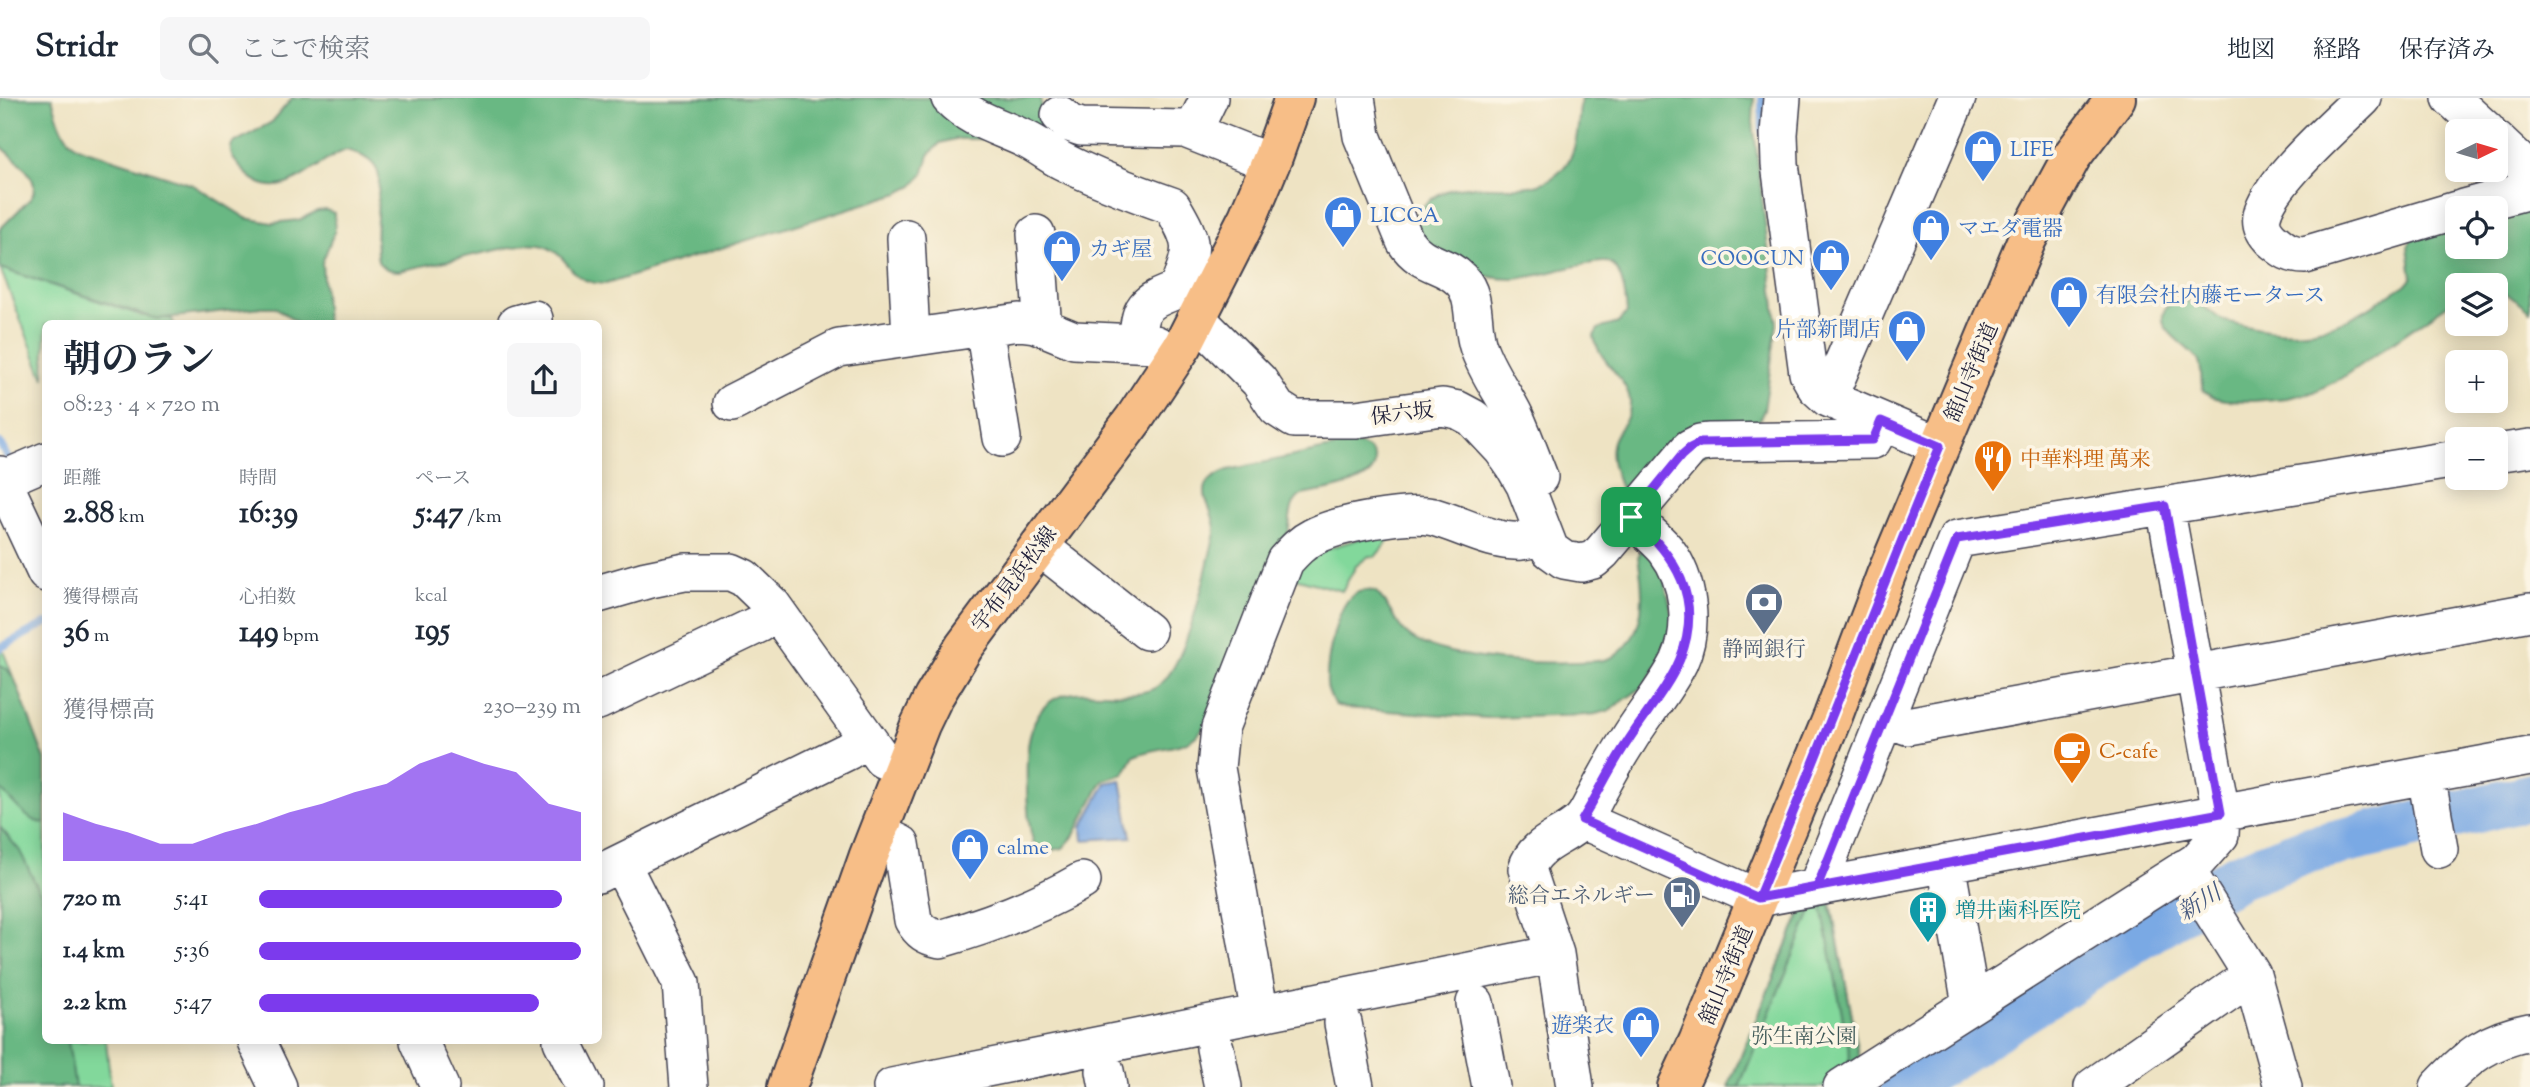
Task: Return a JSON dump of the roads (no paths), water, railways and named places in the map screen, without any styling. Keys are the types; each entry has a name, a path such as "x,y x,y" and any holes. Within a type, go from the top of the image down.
{"main road":[{"name":"宇布見浜松線","path":"787,1087 903,768 920,725 947,672 1151,395 1177,355 1248,217 1294,98"},
{"name":"舘山寺街道","path":"1676,1087 1698,1042 1758,898 1833,716 1886,575 2040,210 2072,156 2116,98"}],"street":[{"path":"950,98 974,118 1028,140 1061,161 1129,191 1172,206 1189,234 1190,258 1177,290 1153,299 1141,312 1138,342"},
{"path":"1193,131 1209,98"},
{"path":"1356,98 1362,136 1405,241 1422,259 1451,272 1461,280 1468,291 1478,347 1516,418 1567,544 1553,547"},
{"path":"1782,98 1780,164 1808,373 1816,387 1828,398 1940,446"},
{"path":"1828,398 1957,98"},
{"path":"2363,98 2301,159 2279,185 2261,218 2267,235 2285,251 2305,255 2445,214"},
{"path":"2451,98 2474,119"},
{"path":"1060,115 1069,123 1081,127 1193,131 1270,163"},
{"path":"2508,151 2530,172"},
{"path":"2508,196 2530,190"},
{"path":"1036,234 1042,316 1038,325"},
{"path":"906,238 911,337"},
{"name":"保六坂","path":"1197,319 1259,381 1277,408 1294,419 1356,419 1442,407 1458,410 1473,418 1514,466 1553,547"},
{"path":"732,403 839,348 1027,322 1074,340 1156,344 1177,355"},
{"path":"984,327 1002,438"},
{"path":"1257,998 1219,789 1216,748 1220,728 1285,561 1299,546 1316,535 1397,515 1415,514 1433,517 1503,540 1553,547 1581,563 1593,560 1682,455 1700,443 1873,440 1881,421"},
{"path":"2508,451 2530,448"},
{"path":"1817,887 1957,539 2445,461"},
{"path":"42,463 1,478 42,565"},
{"path":"1842,1087 1975,1001 2187,871 2220,835 2221,813 2165,506"},
{"path":"1575,1087 1555,954 1527,869 1529,860 1536,852 1582,820 1680,659 1688,615 1686,593 1679,571 1652,535 1631,517"},
{"path":"1039,546 1147,631"},
{"path":"602,593 665,575 706,571 731,572 744,578 759,590 777,612 883,760 903,768"},
{"path":"602,699 759,624 777,612"},
{"path":"1885,718 1907,726 2530,612"},
{"path":"689,1087 681,983 610,869 848,751 867,738"},
{"path":"1582,820 1758,898 2221,813 2428,787 2530,756"},
{"path":"2428,787 2439,849"},
{"path":"878,833 901,844 914,920 919,930 929,937 940,939 1010,915 1051,899 1082,881"},
{"path":"1946,863 1969,993 1975,1001"},
{"path":"2187,871 2254,982 2283,1087"},
{"path":"892,1087 1555,954"},
{"path":"2093,1087 2235,987 2254,982"},
{"path":"1475,1003 1491,1087"},
{"path":"1343,1023 1355,1087"},
{"path":"2440,1087 2469,1057 2486,1046 2530,1031"},
{"path":"257,1044 278,1087"},
{"path":"420,1044 440,1087"},
{"path":"564,1044 585,1087"},
{"path":"1215,1048 1223,1087"}],"water":[{"path":"1121,780 1131,837 1083,840 1082,827 1106,783"}],"waterway":[{"path":"1762,98 1763,133"},
{"path":"0,443 9,461"},
{"path":"0,648 42,625"},
{"name":"新川","path":"1903,1087 2239,876 2307,850 2530,797"}],"place":[{"name":"LIFE","path":"1983,183"},
{"name":"LICCA","path":"1343,249"},
{"name":"マエダ電器","path":"1931,262"},
{"name":"カギ屋","path":"1062,283"},
{"name":"COOCUN","path":"1831,292"},
{"name":"有限会社内藤モータース","path":"2069,329"},
{"name":"片部新聞店","path":"1907,363"},
{"name":"中華料理 萬来","path":"1993,493"},
{"name":"静岡銀行","path":"1764,636"},
{"name":"C-cafe","path":"2072,785"},
{"name":"calme","path":"970,881"},
{"name":"総合エネルギー","path":"1682,929"},
{"name":"増井歯科医院","path":"1928,944"},
{"name":"遊楽衣","path":"1641,1059"}],"park label":[{"name":"弥生南公園","path":"1804,1036"}]}
